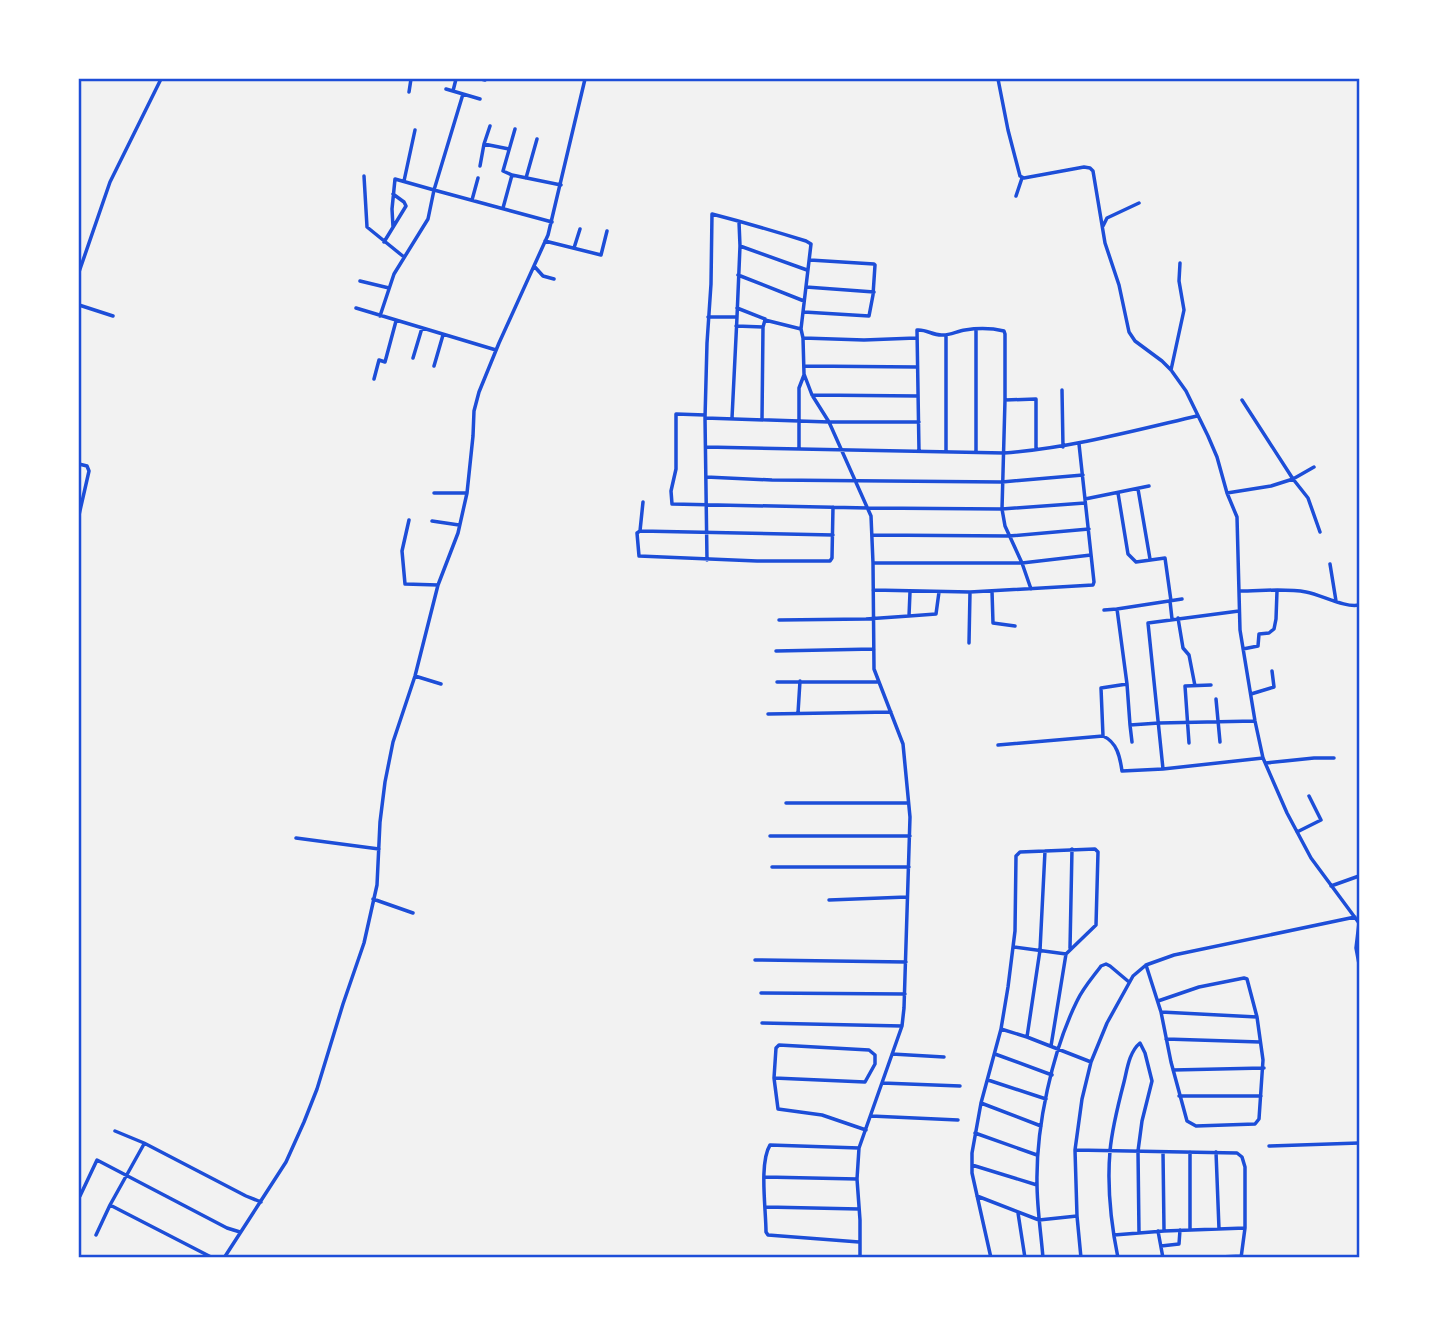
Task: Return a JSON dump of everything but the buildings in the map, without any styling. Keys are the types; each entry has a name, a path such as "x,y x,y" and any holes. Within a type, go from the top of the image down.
{"street":[{"path":"79,272 110,181 161,79"},
{"path":"409,92 411,79"},
{"path":"453,91 456,79"},
{"path":"224,1258 286,1162 317,1089 364,943 377,885 385,782 393,742 415,676 438,585 458,533 467,493 474,411 496,350 552,222 585,79"},
{"path":"998,79 1015,161 1022,178"},
{"path":"446,89 480,99"},
{"path":"380,316 394,274 428,219 463,94"},
{"path":"480,166 490,126"},
{"path":"515,129 503,171 561,185"},
{"path":"404,181 415,131"},
{"path":"526,178 537,139"},
{"path":"484,144 509,149"},
{"path":"1022,178 1082,168 1090,168 1093,171 1105,243 1119,285 1131,337 1171,370 1185,391 1217,457 1237,517 1239,611 1243,649 1263,758 1311,858 1359,923 1356,947 1359,964"},
{"path":"503,208 512,175"},
{"path":"364,176 367,228 404,257"},
{"path":"393,227 395,178 552,222"},
{"path":"472,200 478,178"},
{"path":"1016,196 1022,178"},
{"path":"384,242 406,206 393,194"},
{"path":"1103,228 1107,218 1139,203"},
{"path":"708,560 705,416 712,214 754,225 809,243 811,246 801,329 804,374 799,388 799,449"},
{"path":"732,418 739,222"},
{"path":"574,248 580,229"},
{"path":"545,241 601,255 607,231"},
{"path":"740,246 808,271"},
{"path":"803,312 869,316 874,292 874,264 810,260"},
{"path":"1171,370 1184,317 1180,263"},
{"path":"534,266 543,276 554,279"},
{"path":"738,275 804,301"},
{"path":"359,281 389,288"},
{"path":"806,288 874,292"},
{"path":"79,305 113,316"},
{"path":"356,308 496,350"},
{"path":"737,308 765,320 801,329"},
{"path":"708,317 737,317"},
{"path":"762,419 765,320"},
{"path":"374,379 379,360 385,362 396,321"},
{"path":"736,326 763,327"},
{"path":"413,358 422,328"},
{"path":"976,329 976,452"},
{"path":"919,451 918,330 926,330 933,335 976,329 1002,330 1005,333 1002,509 1004,526 1031,589"},
{"path":"434,366 443,335"},
{"path":"946,335 946,452"},
{"path":"803,338 916,338"},
{"path":"804,366 917,367"},
{"path":"804,374 812,395 829,422 871,516 874,669 903,744 910,817 902,1026 859,1148 857,1179 860,1258"},
{"path":"1062,390 1063,447"},
{"path":"812,395 918,396"},
{"path":"1005,400 1036,399 1036,451"},
{"path":"1242,400 1308,498 1320,532"},
{"path":"919,422 829,422 676,414 676,469 671,502 706,505 1002,509 1085,501 1149,486"},
{"path":"706,447 1004,453 1036,451 1079,444 1198,416"},
{"path":"873,590 970,592 1093,585 1079,444"},
{"path":"79,464 87,466 89,471 79,515"},
{"path":"1227,493 1271,486 1293,479 1314,467"},
{"path":"706,477 1002,482 1083,475"},
{"path":"1138,489 1151,560"},
{"path":"434,493 467,493"},
{"path":"1118,493 1128,554 1136,562 1165,558 1170,601 1183,649 1189,655 1195,686"},
{"path":"643,502 640,531 637,533 638,555 708,560 829,562 832,558 833,507"},
{"path":"409,520 402,551 405,584 438,585"},
{"path":"432,521 459,525"},
{"path":"872,536 1009,536 1089,529"},
{"path":"640,531 833,535"},
{"path":"873,563 1022,563 1091,555"},
{"path":"1329,564 1336,601"},
{"path":"992,591 993,623 1014,626"},
{"path":"1239,591 1304,591 1350,606 1359,605"},
{"path":"1243,649 1258,646 1258,634 1269,633 1275,629 1277,591"},
{"path":"909,616 910,592"},
{"path":"779,620 936,614 939,592"},
{"path":"969,643 970,592"},
{"path":"1104,610 1182,599"},
{"path":"1117,608 1128,684 1132,742"},
{"path":"1163,769 1148,623 1239,611"},
{"path":"776,651 874,649"},
{"path":"1251,694 1274,687 1272,671"},
{"path":"415,676 441,684"},
{"path":"777,681 878,682"},
{"path":"799,713 800,681"},
{"path":"1103,736 1101,688 1128,684"},
{"path":"1189,743 1185,686 1211,685"},
{"path":"1216,699 1220,742"},
{"path":"768,714 891,712"},
{"path":"1130,725 1255,721"},
{"path":"998,745 1103,736 1110,739 1116,748 1122,771 1263,758"},
{"path":"1266,763 1334,758"},
{"path":"1297,832 1321,820 1308,796"},
{"path":"786,803 908,803"},
{"path":"770,836 910,836"},
{"path":"296,838 379,849"},
{"path":"1070,949 1072,849"},
{"path":"991,1258 971,1164 981,1103 1001,1029 1014,947 1017,854 1045,850 1095,849 1098,852 1096,925 1066,954 1051,1046"},
{"path":"1027,1037 1040,950 1045,850"},
{"path":"772,867 909,867"},
{"path":"1331,886 1359,876"},
{"path":"829,900 907,897"},
{"path":"373,899 413,913"},
{"path":"1080,1258 1075,1150 1082,1099 1098,1041 1136,972 1162,958 1185,952 1354,916"},
{"path":"1014,947 1066,954"},
{"path":"755,960 906,962"},
{"path":"1146,965 1161,1012 1187,1121 1196,1126 1255,1124 1259,1119 1264,1068 1249,981 1244,978 1199,987 1158,1001"},
{"path":"1043,1258 1037,1155 1046,1099 1059,1049 1076,1002 1101,966 1110,966 1129,982"},
{"path":"761,993 905,994"},
{"path":"1161,1012 1257,1017"},
{"path":"762,1023 902,1026"},
{"path":"1001,1029 1091,1062"},
{"path":"1166,1039 1260,1042"},
{"path":"1118,1258 1110,1190 1110,1151 1128,1064 1140,1043 1152,1081 1138,1151 1139,1233"},
{"path":"774,1078 864,1082 875,1064 875,1055 869,1050 779,1045 776,1048 774,1078 778,1109 822,1115 866,1130"},
{"path":"892,1054 944,1057"},
{"path":"995,1054 1052,1075"},
{"path":"1173,1070 1264,1068"},
{"path":"987,1080 1046,1099"},
{"path":"882,1083 960,1086"},
{"path":"1179,1096 1261,1096"},
{"path":"981,1103 1041,1126"},
{"path":"871,1116 958,1120"},
{"path":"115,1131 261,1202"},
{"path":"975,1133 1037,1155"},
{"path":"96,1235 144,1143"},
{"path":"1269,1146 1359,1143"},
{"path":"859,1148 769,1145 765,1156 766,1232 770,1236 859,1242"},
{"path":"1075,1150 1216,1152 1237,1153 1242,1157 1245,1228 1241,1257 1199,1258"},
{"path":"1163,1152 1163,1258"},
{"path":"1190,1152 1190,1230"},
{"path":"1216,1152 1219,1229"},
{"path":"80,1196 97,1160 227,1228 240,1232"},
{"path":"971,1164 1037,1185"},
{"path":"765,1177 857,1179"},
{"path":"977,1196 1039,1220 1077,1216"},
{"path":"110,1205 213,1258"},
{"path":"766,1207 859,1209"},
{"path":"1018,1213 1025,1258"},
{"path":"1114,1235 1245,1228"},
{"path":"1161,1246 1179,1244 1180,1230"}]}
